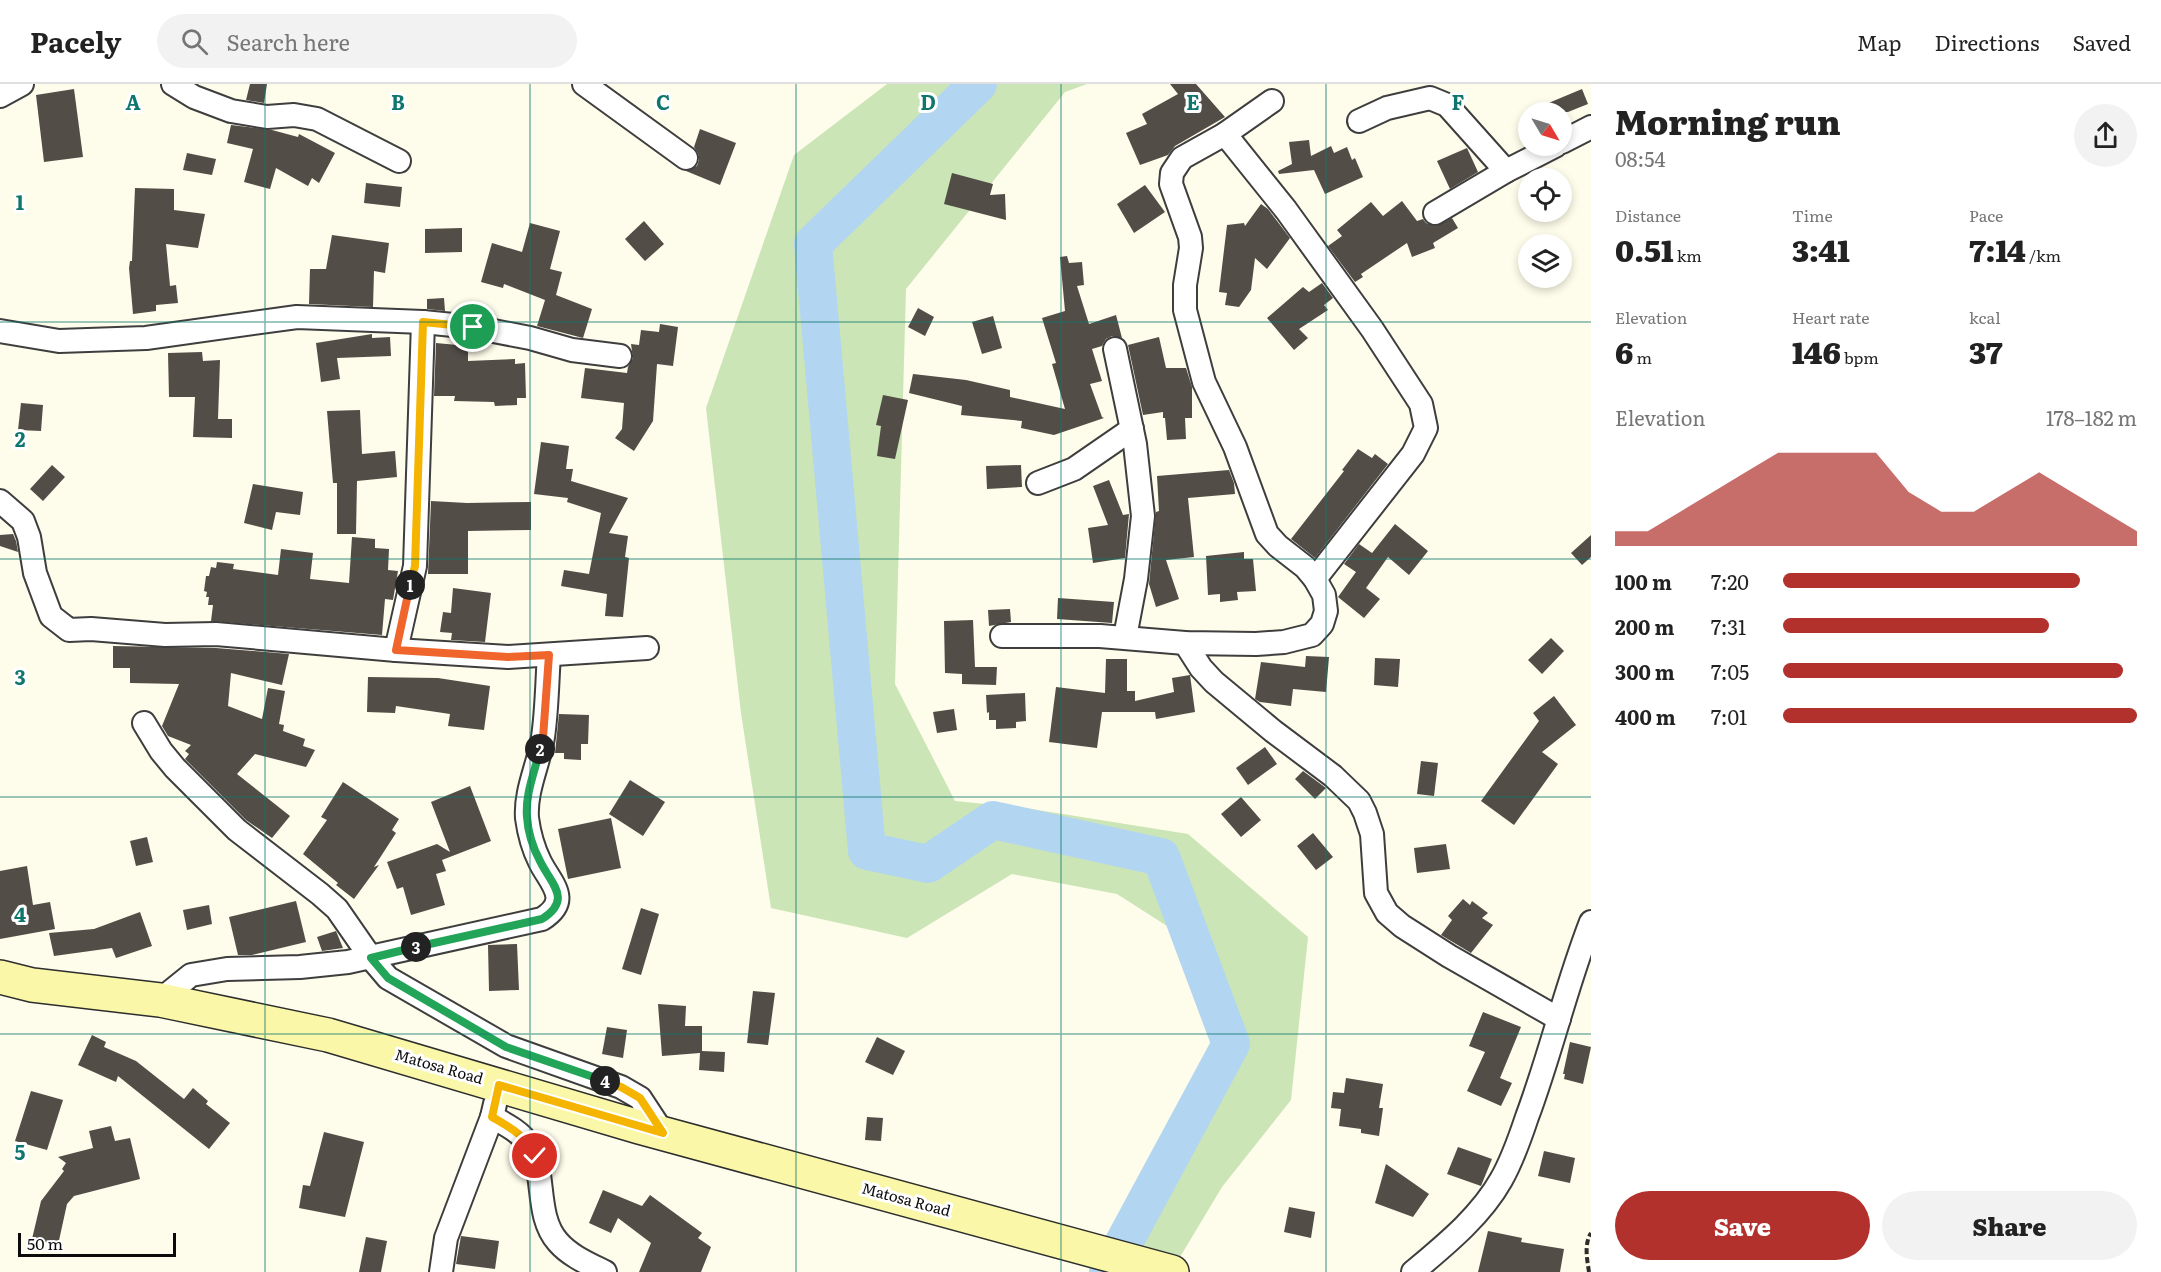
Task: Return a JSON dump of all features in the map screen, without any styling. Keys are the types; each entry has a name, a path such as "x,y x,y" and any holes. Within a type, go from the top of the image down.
{"street":[{"path":"0,96 22,84"},
{"path":"172,84 194,97 231,111 267,117 294,115 317,119 399,161"},
{"path":"585,84 686,158"},
{"path":"1359,121 1387,108 1430,98 1447,105 1506,171"},
{"path":"1002,636 1125,637 1185,643 1256,644 1284,642 1312,635 1322,624 1326,612 1324,595 1305,567 1278,546 1267,534 1235,447 1204,382 1185,310 1190,237 1171,184 1172,173 1182,158 1225,134 1272,101"},
{"path":"1572,137 1591,127"},
{"path":"1225,134 1286,210 1372,329 1421,404 1426,428 1413,454 1315,579"},
{"path":"1436,213 1535,156"},
{"path":"0,331 69,340 146,338 297,317 423,322 473,327 530,338 572,350 620,356"},
{"path":"396,650 415,566 423,322"},
{"path":"1115,349 1132,429 1143,516 1136,579 1125,637"},
{"path":"1038,483 1074,469 1132,429"},
{"path":"0,501 23,521 29,537 35,573 51,616 69,630 91,629 165,635 216,634 396,650 508,657 647,648"},
{"path":"1185,643 1201,668 1214,682 1333,776 1359,801 1372,834 1376,893 1387,913 1402,926 1440,950 1559,1019"},
{"path":"160,999 191,975 227,969 300,967 371,958 542,919 552,913 558,895 540,862 531,838 527,817 528,795 543,738 549,655"},
{"path":"144,723 160,751 237,830 337,909 388,978 506,1047 621,1087 640,1098 663,1133"},
{"path":"1413,1272 1482,1208 1502,1180 1536,1094 1579,952 1591,922"},
{"name":"Matosa Road","path":"0,977 32,985 160,999 328,1035 663,1133 1172,1272"},
{"path":"441,1272 446,1238 492,1117 499,1085"},
{"path":"492,1117 528,1143 535,1156 543,1206 549,1228 558,1241 572,1254 605,1272"}],"path":[{"path":"1589,1272 1586,1255 1588,1237 1591,1233"}],"green space":[{"path":"887,84 1087,84 1065,92 906,289 895,684 955,801 1025,808 1188,834 1308,937 1291,1100 1222,1187 1171,1272 1095,1272 1177,1162 1226,1072 1178,933 1117,894 1012,874 907,938 771,908 741,713 706,408 794,155"}],"building":[{"path":"250,84 267,84 264,103 246,100"},
{"path":"1170,84 1196,84 1225,117 1175,146 1168,155 1140,165 1126,133 1147,124 1142,114 1178,94"},
{"path":"74,89 83,157 44,162 36,95"},
{"path":"1582,89 1588,104 1572,110 1572,102 1551,102"},
{"path":"231,125 272,130 298,137 299,134 335,153 319,183 312,178 308,186 276,168 270,189 244,182 253,149 227,143"},
{"path":"700,129 736,143 720,185 686,171 697,166 699,160 694,147"},
{"path":"1309,140 1311,156 1331,146 1334,153 1347,147 1352,160 1355,158 1363,177 1325,194 1314,170 1279,174 1278,171 1292,164 1289,142"},
{"path":"1467,148 1478,172 1450,189 1437,161"},
{"path":"187,153 216,159 212,175 183,170"},
{"path":"952,173 993,184 990,195 1005,194 1006,220 944,204"},
{"path":"366,183 402,187 400,207 364,203"},
{"path":"1145,185 1165,212 1134,233 1117,204"},
{"path":"135,188 174,189 174,210 205,214 198,248 166,244 170,286 176,285 178,303 156,305 156,311 133,314 129,268 130,261 132,261"},
{"path":"1402,201 1417,221 1423,219 1426,223 1436,226 1452,218 1458,228 1433,243 1435,248 1412,257 1407,243 1361,274 1363,277 1355,282 1328,246 1342,236 1337,230 1371,202 1383,216"},
{"path":"1261,204 1268,209 1290,238 1267,269 1255,258 1251,290 1239,307 1225,305 1227,293 1219,292 1227,225 1244,223 1245,226"},
{"path":"644,221 664,244 645,261 625,239"},
{"path":"530,223 560,231 550,269 562,272 556,295 592,309 583,338 537,326 545,300 504,284 503,288 481,282 492,243 522,252"},
{"path":"462,228 462,252 425,253 425,229"},
{"path":"332,235 389,243 385,273 374,271 373,307 309,304 310,269 326,269"},
{"path":"1067,256 1069,263 1082,262 1084,285 1077,286 1089,324 1116,315 1122,338 1112,336 1106,339 1102,346 1092,349 1102,381 1090,384 1104,418 1054,435 1021,428 1022,421 961,415 962,406 909,393 913,374 966,380 1010,390 1010,397 1065,409 1052,364 1056,363 1042,318 1065,311 1060,257"},
{"path":"1322,283 1333,298 1324,305 1328,310 1299,329 1308,338 1294,350 1267,318 1303,287 1309,292"},
{"path":"444,298 445,311 427,309 427,299"},
{"path":"918,308 934,317 925,336 908,327"},
{"path":"993,316 1002,348 982,354 972,322"},
{"path":"660,324 678,327 673,366 657,364 653,421 634,451 615,438 622,429 624,403 581,398 585,368 627,373 633,358 631,344 639,345 641,330 659,332"},
{"path":"372,334 372,338 390,337 391,356 337,358 340,379 321,382 316,343"},
{"path":"1159,337 1166,368 1186,368 1192,387 1192,418 1185,418 1186,439 1167,440 1163,412 1143,415 1128,345"},
{"path":"436,343 468,346 468,361 515,359 515,364 525,363 526,398 517,398 517,405 495,406 494,402 454,401 455,396 434,396"},
{"path":"202,352 203,361 220,360 218,419 232,419 232,438 193,437 195,397 169,397 168,353"},
{"path":"883,395 908,400 895,459 877,456 881,426 876,425"},
{"path":"21,403 43,405 41,431 18,430"},
{"path":"360,410 362,454 395,451 397,477 357,481 356,534 337,534 337,483 333,483 327,411"},
{"path":"541,442 569,446 566,469 573,469 571,481 628,498 609,533 628,536 625,557 629,558 623,617 605,616 607,594 561,586 564,570 589,574 601,513 567,502 568,498 534,494"},
{"path":"1358,449 1372,458 1375,454 1388,464 1315,558 1291,539 1344,471 1342,470"},
{"path":"52,465 65,477 43,501 30,489"},
{"path":"1021,465 1022,487 987,489 986,466"},
{"path":"1229,470 1235,494 1188,498 1194,557 1166,560 1179,599 1156,607 1149,584 1156,512 1159,511 1157,476"},
{"path":"1109,480 1123,515 1129,514 1125,558 1093,563 1088,528 1108,525 1093,486"},
{"path":"253,484 303,492 300,515 276,512 272,530 244,523"},
{"path":"431,501 531,502 531,530 468,531 468,574 428,574"},
{"path":"1395,524 1428,551 1409,575 1388,557 1366,588 1380,599 1364,618 1338,597 1356,572 1344,564 1359,544 1372,553"},
{"path":"13,534 18,552 0,546 0,535"},
{"path":"1591,535 1591,557 1582,565 1571,553"},
{"path":"352,537 375,539 375,548 389,549 388,570 398,571 393,600 385,599 382,635 211,621 213,605 208,605 209,597 206,597 207,592 204,591 206,576 209,576 211,567 216,568 217,562 234,564 233,569 278,575 281,549 313,553 310,579 349,583"},
{"path":"1244,552 1244,559 1253,559 1256,591 1237,592 1238,600 1220,602 1220,594 1208,595 1206,556"},
{"path":"453,588 491,593 485,642 451,640 452,633 440,632 443,612 451,613"},
{"path":"1058,598 1114,602 1112,623 1057,619"},
{"path":"1010,609 1011,622 989,626 988,610"},
{"path":"973,620 975,667 997,667 996,685 962,684 962,674 945,673 944,621"},
{"path":"1551,638 1564,651 1542,674 1528,660"},
{"path":"113,646 216,648 289,654 282,685 231,673 228,706 262,719 268,688 285,691 279,724 284,725 283,731 305,739 303,746 315,750 306,767 255,754 237,774 290,816 272,838 246,820 185,759 189,754 185,751 191,745 168,736 162,726 179,684 130,683 130,668 113,668"},
{"path":"1306,656 1329,657 1326,692 1293,689 1291,706 1260,702 1255,699 1261,662 1305,667"},
{"path":"1375,658 1400,659 1398,687 1374,685"},
{"path":"1106,659 1127,659 1127,691 1135,691 1135,701 1174,692 1172,678 1190,675 1195,712 1156,719 1155,712 1102,712 1097,748 1049,742 1056,687 1105,693"},
{"path":"368,677 438,678 490,686 484,730 448,726 450,714 396,706 395,713 367,712"},
{"path":"1025,693 1026,721 1016,722 1016,728 996,729 996,720 989,720 986,695"},
{"path":"1554,696 1576,725 1542,752 1558,764 1514,825 1481,801 1539,721 1533,713"},
{"path":"954,709 957,730 937,733 933,712"},
{"path":"559,714 589,715 588,744 581,744 581,760 564,759 564,753 555,753"},
{"path":"1265,747 1277,764 1248,785 1236,768"},
{"path":"1421,761 1438,763 1434,796 1417,794"},
{"path":"1303,771 1326,788 1315,799 1295,779"},
{"path":"630,780 665,802 643,836 609,814"},
{"path":"343,782 399,819 392,830 396,833 374,867 379,865 354,899 303,854 327,820 321,817"},
{"path":"470,786 491,841 442,860 446,871 436,874 445,905 411,915 403,887 397,889 387,862 437,844 450,852 431,802"},
{"path":"1241,797 1261,820 1241,837 1221,814"},
{"path":"611,818 621,868 568,879 558,829"},
{"path":"1313,833 1333,857 1316,870 1297,846"},
{"path":"147,837 153,862 136,866 130,841"},
{"path":"1446,844 1450,869 1417,873 1414,848"},
{"path":"27,866 33,905 50,902 55,929 0,939 0,871"},
{"path":"1463,899 1470,905 1472,901 1488,913 1482,918 1493,925 1471,953 1441,935 1452,920 1448,916"},
{"path":"296,901 306,942 252,955 238,955 229,917"},
{"path":"209,905 212,924 187,930 183,910"},
{"path":"641,908 659,914 641,975 622,969"},
{"path":"140,912 152,946 116,958 112,948 54,956 49,933 94,929"},
{"path":"336,931 343,948 322,951 317,937"},
{"path":"517,944 519,990 489,991 488,945"},
{"path":"753,991 775,993 768,1045 747,1043"},
{"path":"658,1004 686,1006 685,1026 702,1026 702,1051 725,1052 724,1072 699,1070 700,1053 662,1056"},
{"path":"1483,1012 1521,1027 1500,1078 1512,1083 1501,1106 1467,1091 1485,1052 1469,1046"},
{"path":"607,1027 627,1030 623,1058 602,1054"},
{"path":"92,1035 106,1042 104,1047 136,1061 184,1099 193,1088 208,1101 206,1104 230,1123 209,1149 118,1076 116,1082 78,1065"},
{"path":"877,1037 905,1051 893,1075 865,1062"},
{"path":"1570,1042 1591,1047 1583,1084 1564,1079"},
{"path":"1346,1078 1383,1084 1379,1108 1383,1108 1379,1136 1361,1133 1361,1129 1339,1126 1341,1109 1331,1108 1333,1092 1344,1093"},
{"path":"31,1091 63,1100 47,1150 15,1141"},
{"path":"867,1117 883,1118 881,1141 865,1140"},
{"path":"111,1126 115,1141 130,1138 140,1179 74,1196 67,1204 58,1245 32,1239 41,1201 64,1171 62,1169 66,1163 58,1157 93,1148 89,1131"},
{"path":"324,1132 364,1142 345,1217 299,1208 303,1185 310,1186"},
{"path":"1458,1147 1492,1159 1481,1186 1447,1174"},
{"path":"1544,1151 1575,1158 1570,1183 1538,1176"},
{"path":"1386,1164 1429,1194 1413,1217 1375,1203"},
{"path":"603,1190 642,1206 650,1195 702,1233 698,1238 711,1247 701,1272 639,1272 651,1243 618,1218 611,1233 589,1223"},
{"path":"1289,1207 1315,1212 1311,1238 1284,1232"},
{"path":"1488,1231 1522,1238 1521,1242 1564,1249 1560,1272 1478,1272"},
{"path":"461,1236 499,1241 495,1269 456,1264"},
{"path":"366,1237 387,1241 381,1272 359,1272"}],"waterway":[{"path":"978,84 813,244 867,851 928,864 993,820 1161,857 1231,1044 1108,1272"}],"route":[{"path":"473,327 423,322 415,566 396,650 508,657 549,655 543,738 528,795 527,817 531,838 540,862 558,895 552,913 542,919 490,929 371,958 388,978 506,1047 621,1087 640,1098 663,1133 499,1085 492,1117 528,1143 535,1156"}]}
